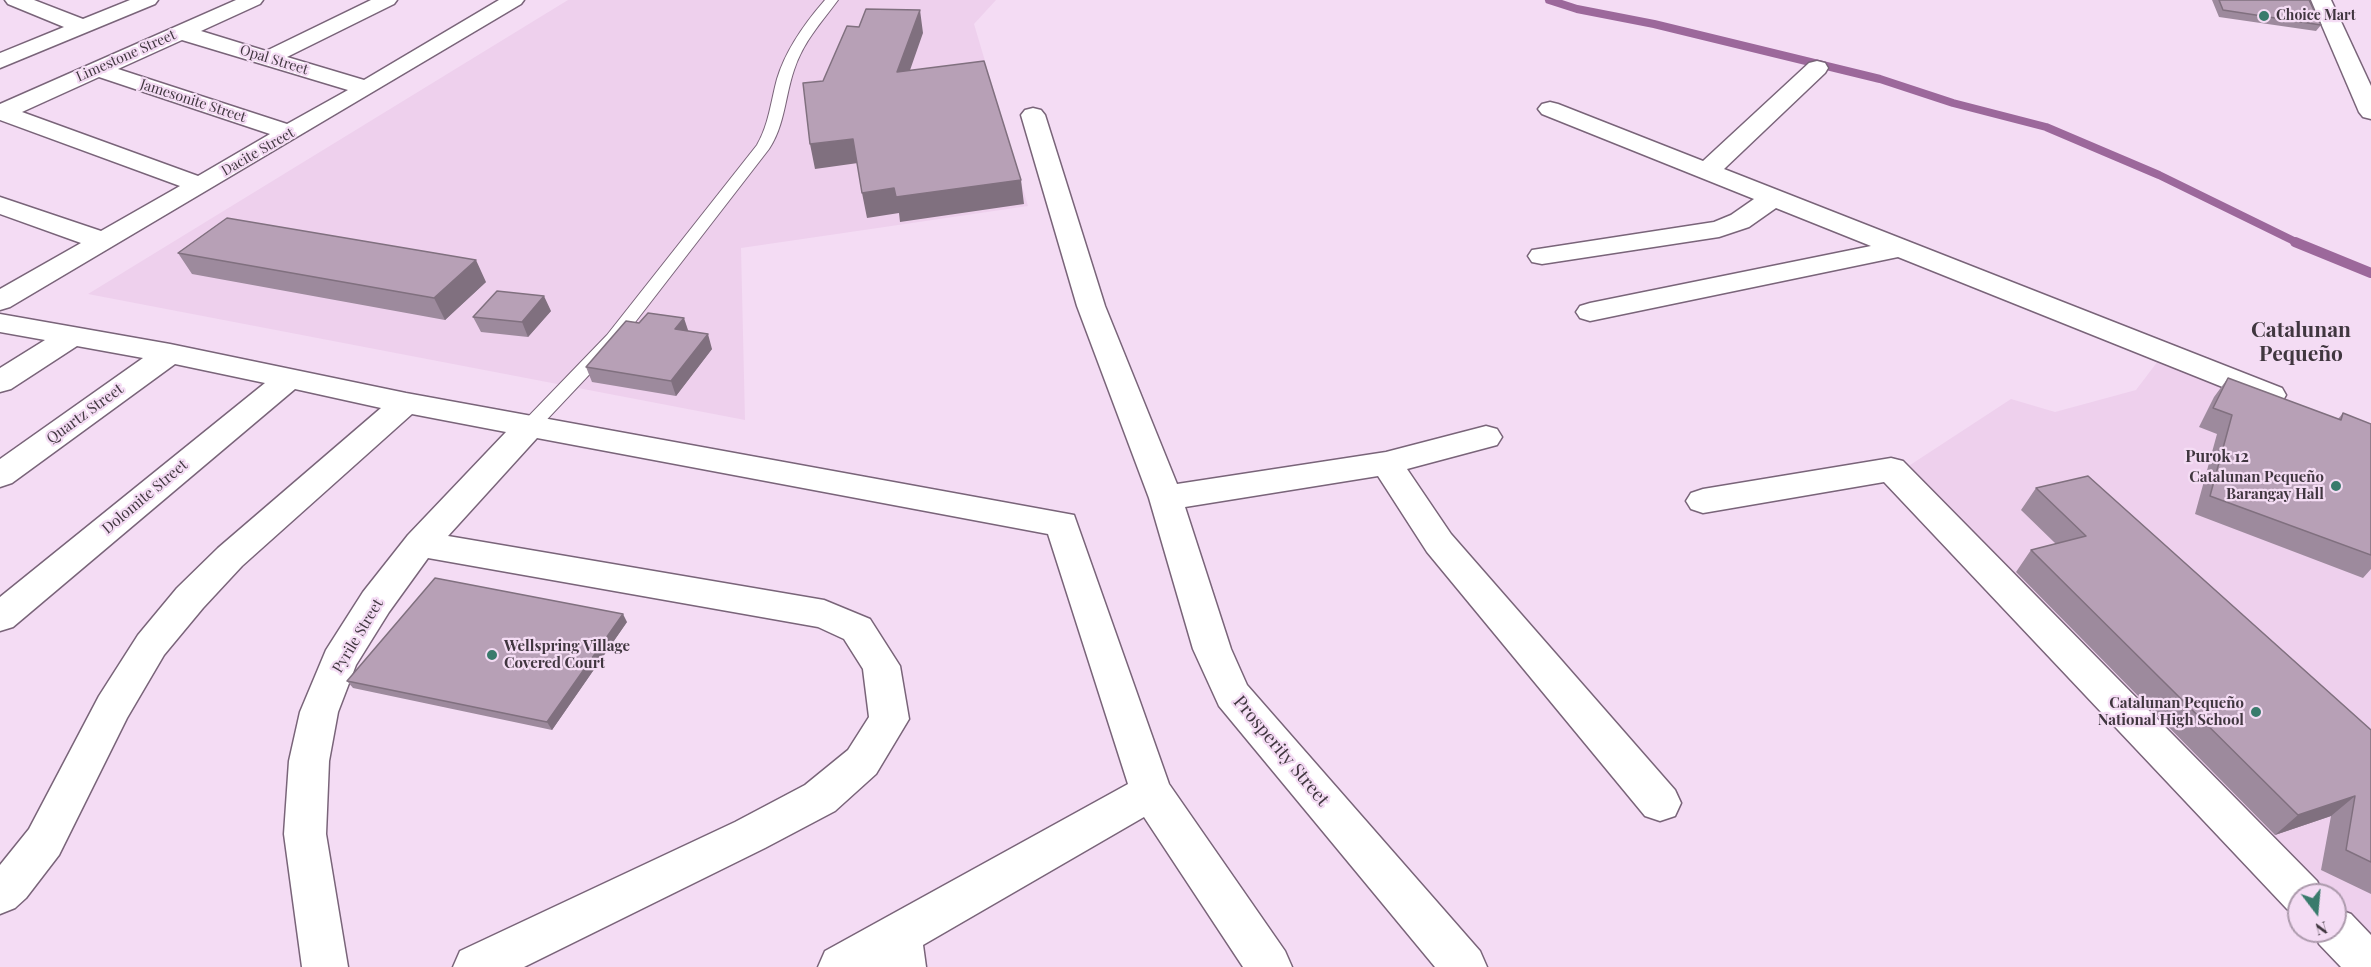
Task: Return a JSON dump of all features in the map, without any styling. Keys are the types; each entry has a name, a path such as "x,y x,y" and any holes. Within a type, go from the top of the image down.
{"street":[{"path":"0,61 148,0"},
{"name":"Limestone Street","path":"0,113 253,0"},
{"path":"268,58 387,0"},
{"name":"Dacite Street","path":"0,301 514,0"},
{"path":"2321,0 2371,112"},
{"path":"0,13 20,2 84,27"},
{"name":"Opal Street","path":"180,32 367,88"},
{"path":"1708,170 1817,68"},
{"name":"Jamesonite Street","path":"97,69 290,133"},
{"path":"1550,109 2295,405"},
{"path":"0,113 200,185"},
{"name":"Prosperity Street","path":"1033,115 1091,306 1167,498 1212,649 1233,695 1464,967"},
{"path":"1542,256 1719,229 1740,221 1775,197"},
{"path":"0,205 102,242"},
{"path":"1590,312 1902,248"},
{"path":"0,323 170,353 406,404 1062,524 1151,792 1269,967"},
{"path":"0,382 70,337"},
{"name":"Quartz Street","path":"0,475 170,353"},
{"name":"Dolomite Street","path":"0,617 290,378"},
{"path":"0,894 44,843 112,707 151,645 190,598 230,557 406,404"},
{"name":"Pyrile Street","path":"325,967 305,834 309,761 319,712 339,661 376,602 420,544 530,426"},
{"path":"1167,498 1386,463 1486,437"},
{"path":"1386,463 1439,543 1660,803"},
{"path":"1703,501 1891,469 2290,883"},
{"path":"420,544 824,614 857,629 881,666 889,719 862,762 820,798 750,835 476,967"},
{"path":"841,967 901,951 1151,792"},
{"path":"2347,942 2371,967"}],"lane":[{"path":"530,426 613,339 764,146 772,132 784,80 805,30 832,0"}],"shaded area":[{"path":"568,0 996,0 974,24 1028,206 741,248 745,420 88,294"},
{"name":"Catalunan Pequeño National High School","path":"2158,361 2371,446 2371,949 2347,924 2347,883 2306,883 1904,469 2011,399 2055,412 2136,390"}],"building":[{"path":"2219,0 2309,0 2321,25 2223,10"},
{"path":"866,9 920,10 897,72 984,61 1021,180 896,197 894,188 862,193 853,139 810,144 803,83 823,81 847,26 859,27"},
{"path":"227,218 476,260 434,298 178,253"},
{"path":"497,291 544,296 522,322 473,317"},
{"path":"648,313 684,318 675,329 708,334 671,381 586,367 626,321 639,323"},
{"path":"2228,378 2341,420 2343,413 2371,424 2371,555 2210,496 2232,415 2213,408"},
{"path":"2088,476 2371,730 2371,862 2346,850 2355,796 2298,815 2031,550 2086,536 2036,488"},
{"name":"Wellspring Village Covered Court","path":"435,578 623,614 547,722 347,681"}],"waterway":[{"path":"1549,0 1577,9 1654,24 1880,79 1953,103 2046,127 2159,175 2298,243"},
{"path":"2295,242 2371,273"}],"place":[{"name":"Choice Mart","path":"2264,16"},
{"name":"Catalunan Pequeño Barangay Hall","path":"2336,486"},
{"name":"Wellspring Village Covered Court","path":"492,655"},
{"name":"Catalunan Pequeño National High School","path":"2256,712"}],"district":[{"name":"Catalunan Pequeño","path":"2301,342"},
{"name":"Purok 12","path":"2217,457"}]}
